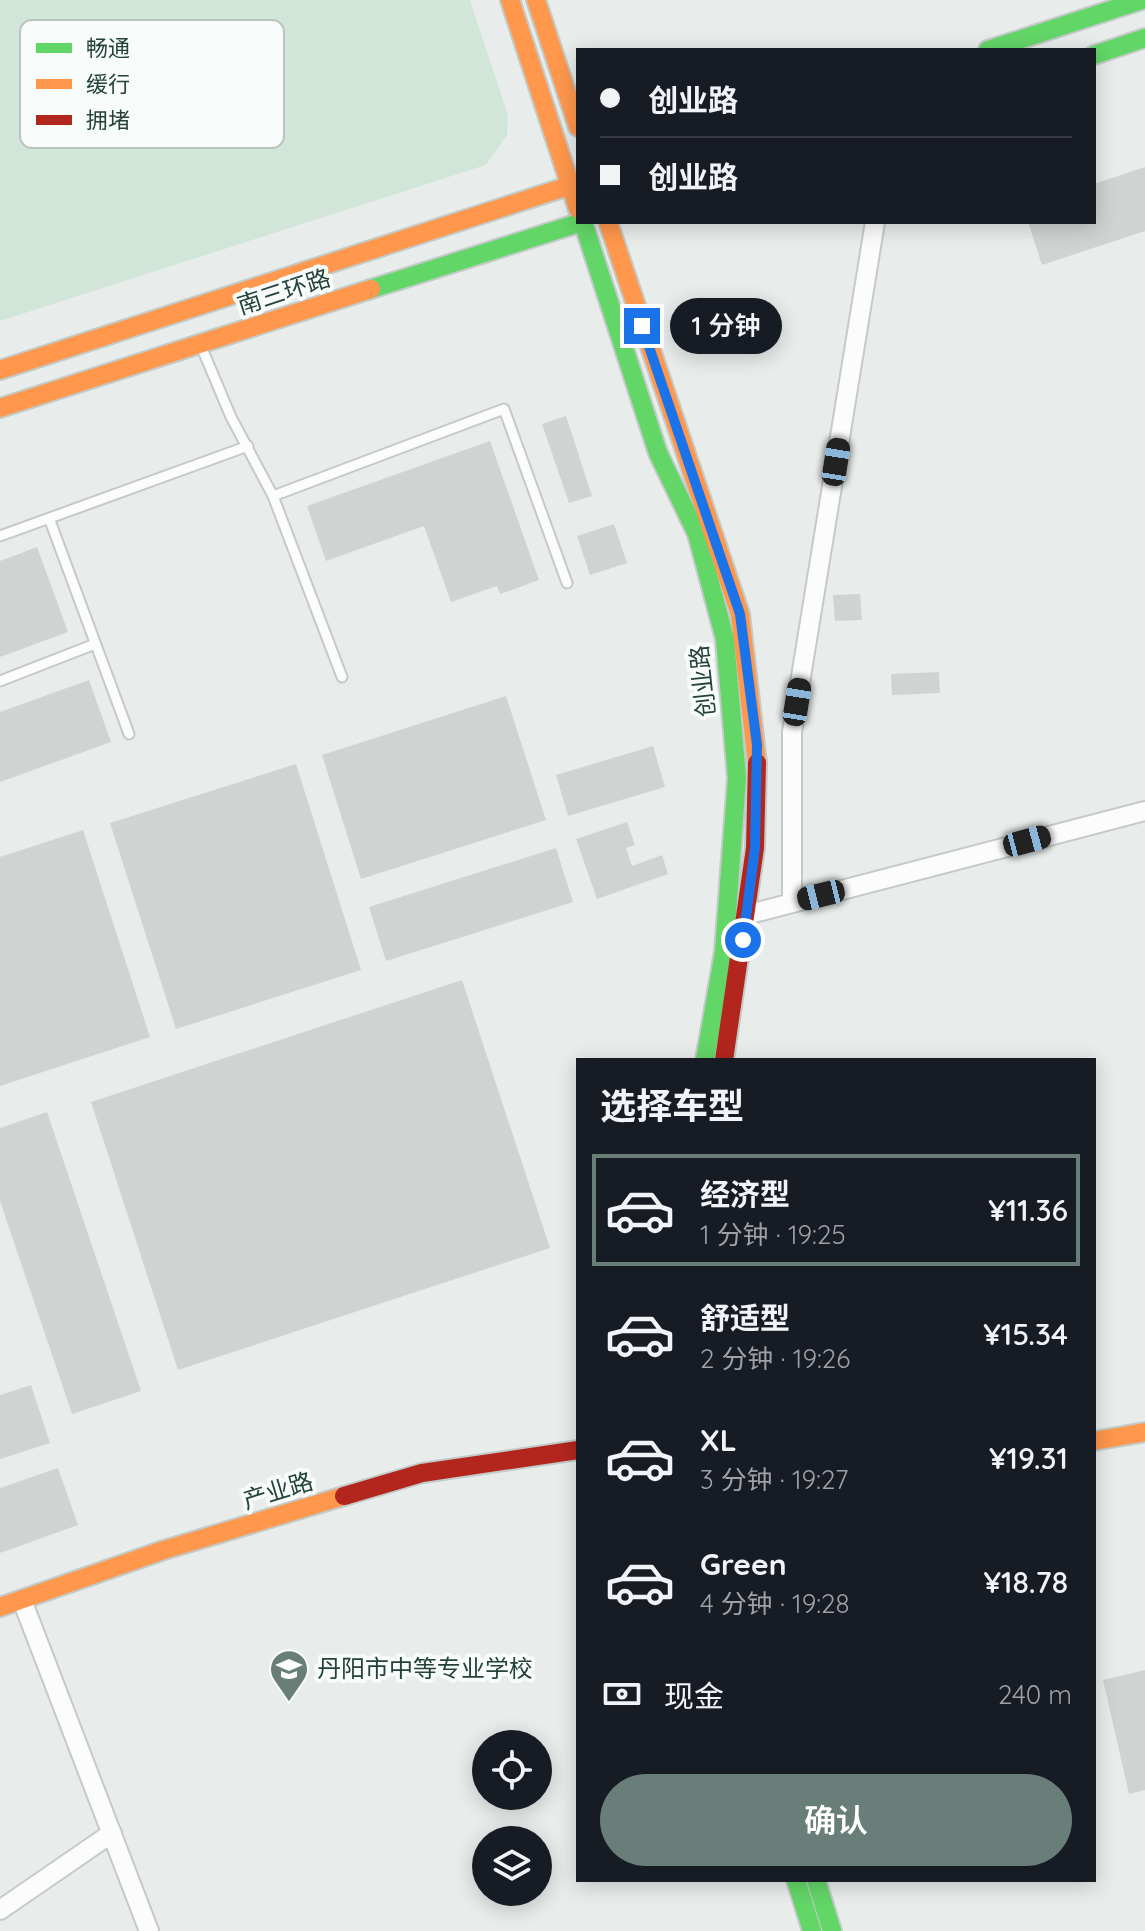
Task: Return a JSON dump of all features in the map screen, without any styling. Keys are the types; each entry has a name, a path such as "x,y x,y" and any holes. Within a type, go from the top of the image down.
{"street":[{"path":"510,0 574,184"},
{"path":"536,0 576,121"},
{"path":"994,48 1142,0"},
{"path":"1096,54 1145,38"},
{"name":"南三环路","path":"0,370 574,184"},
{"name":"南三环路","path":"0,408 576,224"},
{"name":"创业路","path":"583,224 658,453 697,534 725,639 737,778 724,952 705,1058"},
{"name":"创业路","path":"609,224 740,614 757,745 755,848 724,1058"},
{"path":"792,903 792,732 875,224"},
{"path":"746,915 1145,811"},
{"path":"1096,1441 1145,1432"},
{"name":"产业路","path":"0,1607 164,1550 422,1473 576,1450"},
{"path":"22,1600 149,1931"},
{"path":"0,1910 112,1833"},
{"path":"797,1882 812,1931"},
{"path":"817,1882 832,1931"}],"lane":[{"path":"200,344 231,417 273,496 342,677"},
{"path":"273,496 504,409 567,583"},
{"path":"0,536 248,446"},
{"path":"49,518 129,734"},
{"path":"0,681 95,644"}],"green space":[{"path":"0,0 470,0 508,115 507,135 486,165 0,321"}],"building":[{"path":"1145,167 1145,231 1042,265 1029,224 1096,224 1096,183"},
{"path":"566,416 592,496 569,503 542,424"},
{"path":"490,441 539,580 500,594 497,586 451,602 424,526 326,561 307,506"},
{"path":"614,524 627,563 590,575 577,536"},
{"path":"37,547 68,632 0,657 0,561"},
{"path":"860,594 862,620 835,621 833,595"},
{"path":"939,672 940,693 892,695 891,674"},
{"path":"89,680 111,742 0,782 0,712"},
{"path":"506,696 546,820 361,879 322,755"},
{"path":"653,746 665,787 568,816 556,775"},
{"path":"296,764 361,970 176,1029 110,823"},
{"path":"627,822 635,845 626,848 632,866 662,855 668,874 597,899 576,839"},
{"path":"83,830 150,1037 0,1086 0,857"},
{"path":"556,848 573,902 386,961 369,907"},
{"path":"462,980 550,1248 178,1370 91,1102"},
{"path":"47,1112 141,1391 72,1414 0,1201 0,1128"},
{"path":"31,1385 50,1443 0,1459 0,1395"},
{"path":"58,1468 78,1525 0,1553 0,1488"},
{"path":"1145,1670 1145,1790 1129,1794 1103,1680"}],"traffic: fast":[{"path":"994,48 1142,0"},
{"path":"1096,54 1145,38"},
{"path":"371,289 576,224"},
{"path":"584,224 658,453 697,534 725,639 737,778 724,952 705,1058"},
{"path":"797,1882 812,1931"},
{"path":"817,1882 832,1931"}],"traffic: slow":[{"path":"510,0 576,203"},
{"path":"536,0 576,121"},
{"path":"0,370 576,184"},
{"path":"609,224 740,614 757,763"},
{"path":"0,408 371,289"},
{"path":"1096,1441 1145,1432"},
{"path":"0,1607 164,1550 344,1496"}],"traffic: jam":[{"path":"724,1058 755,848 757,763"},
{"path":"344,1496 422,1473 576,1450"}],"place":[{"name":"丹阳市中等专业学校","path":"289,1703"}],"route":[{"path":"642,326 740,614 757,745 755,848 743,940"}]}
